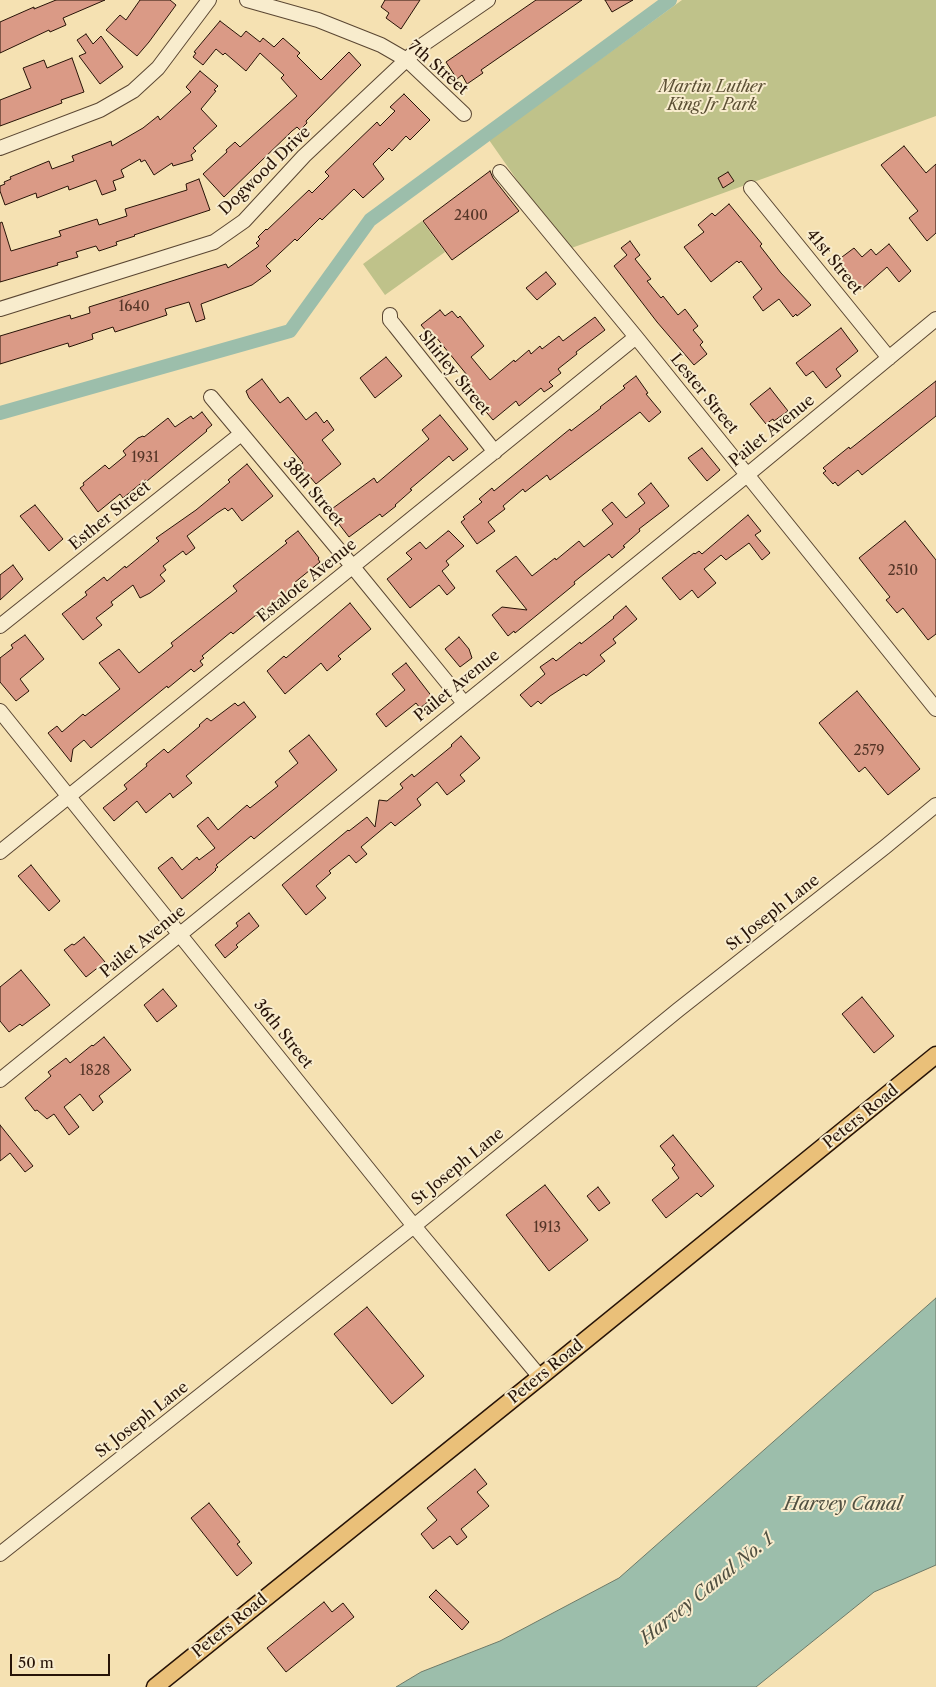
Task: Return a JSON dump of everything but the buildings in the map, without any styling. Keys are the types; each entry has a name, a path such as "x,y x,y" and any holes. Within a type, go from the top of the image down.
{"main road":[{"name":"Peters Road","path":"155,1687 936,1055"}],"street":[{"path":"0,148 100,110 133,91 158,68 208,0"},
{"name":"7th Street","path":"247,0 318,20 381,45 406,60 464,114"},
{"name":"Dogwood Drive","path":"0,309 214,242 244,221 304,156 421,46 488,0"},
{"name":"Lester Street","path":"500,172 636,337 936,709"},
{"name":"41st Street","path":"751,188 888,358"},
{"name":"Shirley Street","path":"390,315 390,320 495,452"},
{"name":"Pailet Avenue","path":"0,1080 747,475 936,319"},
{"name":"Estalote Avenue","path":"0,852 636,337"},
{"name":"38th Street","path":"211,397 464,703"},
{"name":"Esther Street","path":"0,626 241,434"},
{"name":"36th Street","path":"0,711 414,1226 540,1377"},
{"name":"St Joseph Lane","path":"0,1554 414,1226 670,1016 936,805"}],"green space":[{"name":"Martin Luther King Jr Park","path":"682,0 936,0 936,116 566,250 489,140"},
{"path":"422,221 445,252 385,295 363,264"}],"water":[{"name":"Harvey Canal","path":"936,1298 936,1565 874,1592 756,1687 396,1687 421,1672 500,1641 619,1578"}],"waterway":[{"path":"0,413 290,331 370,220 670,0"}],"water label":[{"name":"Harvey Canal No. 1","path":"707,1589"}]}
